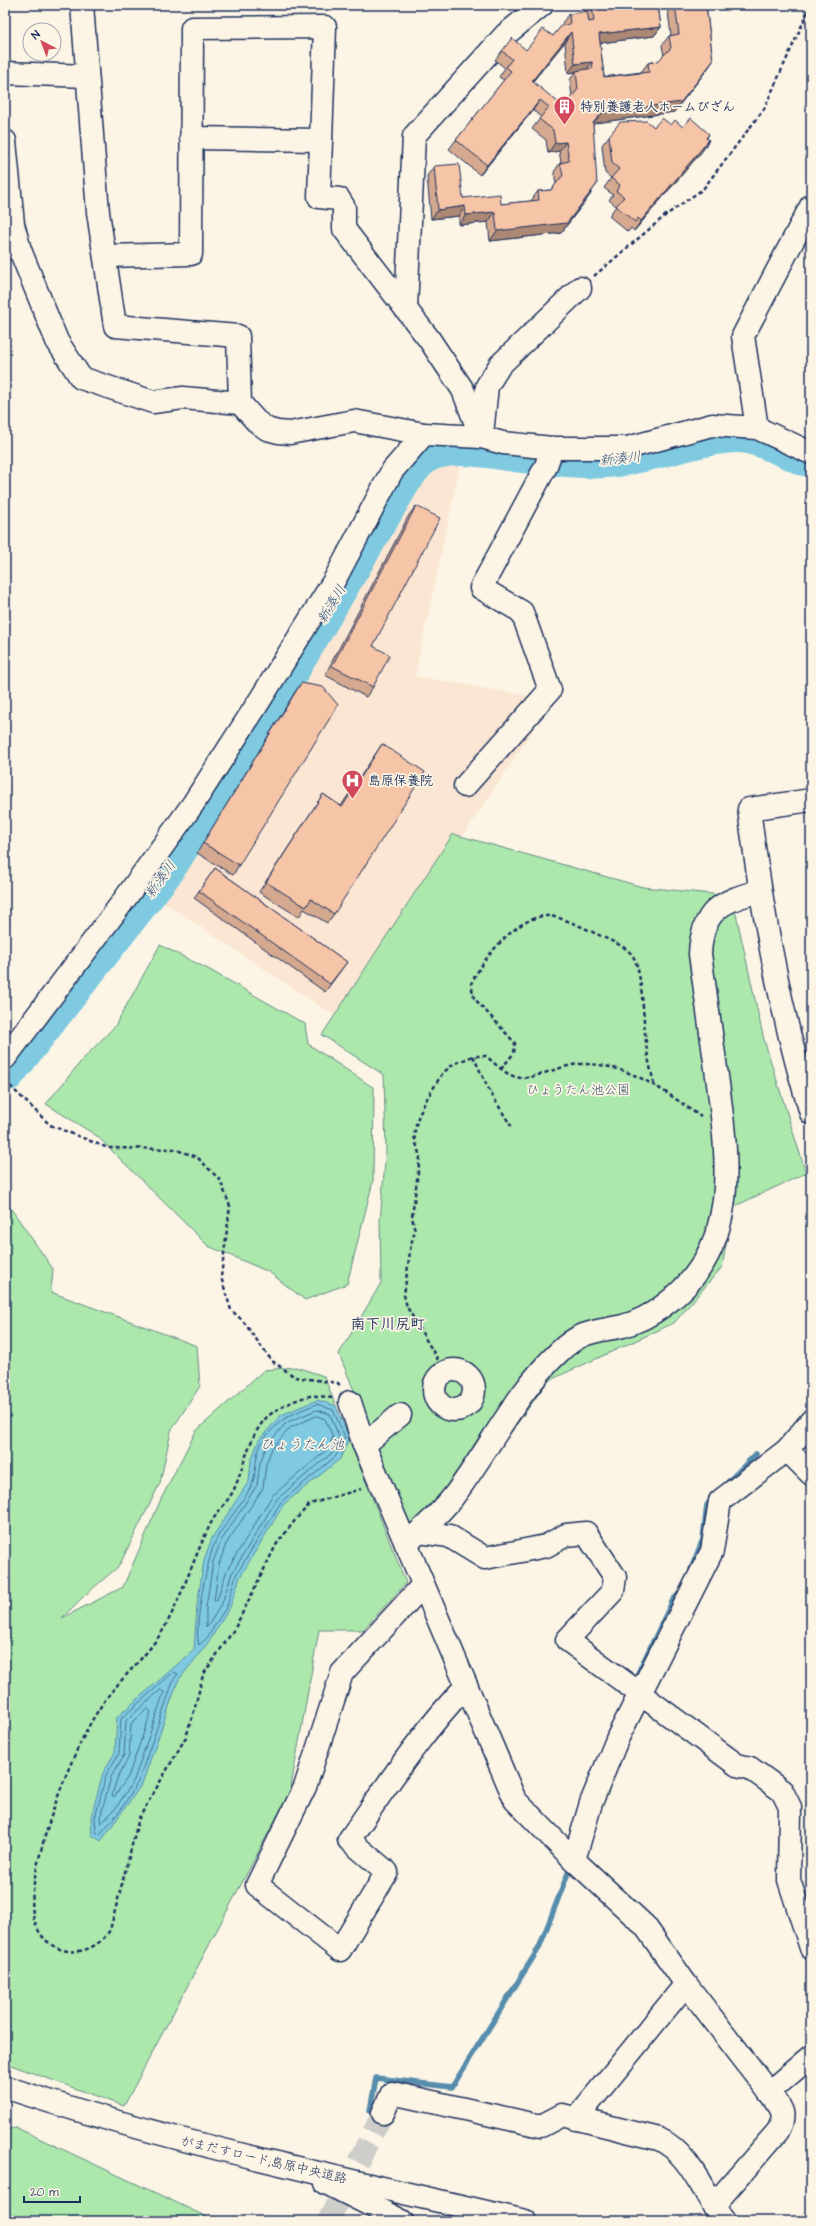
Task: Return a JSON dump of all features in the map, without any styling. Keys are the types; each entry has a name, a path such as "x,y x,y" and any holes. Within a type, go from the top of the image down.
{"main road":[{"path":"82,5 98,212 115,326 238,336 240,403 256,421 266,429 290,433 354,421 424,434 481,437 550,455 627,448 712,425 757,428 811,452"},
{"path":"406,309 414,136 505,35 542,5"},
{"path":"105,256 191,254 192,28 325,27 319,197 339,199 344,207 344,229 429,339 463,390 481,437"},
{"path":"5,74 87,76"},
{"path":"192,138 321,140"},
{"path":"5,141 13,224 13,248 57,341 81,378 153,402 183,398 240,403"},
{"path":"757,428 743,336 811,206"},
{"path":"481,437 487,386 500,365 580,288"},
{"path":"5,1058 119,907 193,804 335,579 392,471 424,434"},
{"path":"465,786 550,690 522,612 481,588 550,455"},
{"path":"811,800 749,809 760,891 781,1006 811,1113"},
{"path":"412,1538 453,1497 510,1410 536,1375 560,1350 576,1338 590,1331 624,1326 639,1321 663,1306 691,1282 705,1261 718,1231 726,1195 726,1161 700,954 701,937 709,917 724,902 760,891"},
{"path":"350,1402 364,1444 380,1484 412,1538 423,1586 514,1800 574,1860 644,1926 686,1984 781,2108 784,2115 778,2131 718,2214 688,2165 670,2144 659,2139 562,2115 541,2126 392,2093 382,2113"},
{"path":"364,1444 400,1415"},
{"path":"574,1860 591,1803 618,1736 712,1551 720,1501 787,1450 811,1421"},
{"path":"787,1450 811,1474"},
{"path":"412,1538 449,1536 485,1558 546,1546 566,1535 586,1533 616,1577 612,1591 567,1640 737,1765 750,1768 782,1791 790,1807 789,1880 811,1948"},
{"path":"423,1586 342,1673 305,1787 257,1885 340,1950 387,1872 349,1840 406,1758 446,1707 466,1686"},
{"path":"576,2119 686,1984"},
{"path":"769,2092 811,2056"},
{"name":"がまだすロード;島原中央道路","path":"5,2087 61,2106 175,2138 525,2221"},
{"path":"292,2166 402,2221"}],"path":[{"path":"580,288 666,214 703,189 764,109 811,5"},
{"path":"501,1069 514,1053 514,1042 474,998 471,984 488,956 506,937 524,923 545,916 562,919 595,933 625,948 634,958 639,983 646,1043 654,1084"},
{"path":"445,1372 407,1307 404,1295 411,1244 415,1231 412,1217 420,1157 414,1136 417,1120 425,1102 442,1074 452,1065 473,1056 486,1056 501,1069 522,1078 580,1064 621,1070 654,1084 723,1133"},
{"path":"473,1056 490,1092 511,1126"},
{"path":"5,1081 50,1125 108,1148 174,1150 197,1157 220,1180 230,1206 221,1277 231,1310 248,1328 272,1361 295,1377 338,1382 350,1402"},
{"path":"350,1402 311,1396 286,1405 268,1417 253,1437 234,1489 212,1521 168,1622 156,1642 106,1699 88,1727 66,1778 36,1872 33,1902 34,1922 42,1937 70,1953 84,1951 102,1941 110,1930 139,1818 186,1737 203,1675 235,1628 276,1545 296,1519 310,1504 326,1498 380,1484"}],"shaded area":[{"name":"島原保養院","path":"461,461 415,676 553,700 341,1020 160,900 410,485 428,470 443,463"}],"green space":[{"name":"ひょうたん池公園","path":"453,834 643,887 732,896 764,1040 806,1173 733,1207 722,1267 674,1323 548,1381 501,1446 414,1536 339,1354 381,1283 380,1221 386,1150 384,1075 322,1035"},
{"path":"160,945 208,969 305,1024 308,1044 374,1088 373,1181 347,1284 305,1300 269,1272 208,1246 97,1136 46,1104 83,1059 115,1026"},
{"path":"5,1200 53,1269 51,1292 197,1346 200,1386 171,1431 160,1483 119,1566 84,1596 62,1618 123,1587 161,1499 196,1431 264,1370 296,1367 324,1376 406,1583 363,1630 319,1630 290,1792 124,2106 5,2063"},
{"path":"17,2128 207,2217 207,2221 5,2221 5,2129"}],"water":[{"name":"ひょうたん池","path":"317,1400 336,1406 349,1438 340,1459 284,1504 240,1577 230,1607 210,1640 178,1681 142,1784 101,1841 92,1835 91,1817 103,1773 115,1752 117,1717 194,1650 197,1606 204,1560 212,1538 249,1481 251,1461 259,1440 281,1415"}],"building":[{"name":"特別養護老人ホームびざん","path":"592,5 658,5 661,27 599,34 604,77 649,72 648,63 658,61 671,48 669,36 679,34 675,5 706,5 713,61 681,102 602,113 593,123 597,184 567,223 497,231 495,212 466,215 465,206 438,210 434,166 459,164 463,198 500,194 501,204 539,200 538,191 551,190 563,175 560,163 569,161 566,142 555,143 553,130 539,119 549,107 540,100 487,165 456,140 511,71 506,67 512,59 502,51 512,38 526,50 543,29 553,36 562,25 570,24 569,14 587,11 589,22 594,21","holes":["571,32 575,64 592,62 593,68 576,71 578,89 564,107 532,81"]},
{"path":"662,118 671,125 675,120 683,127 691,118 709,134 706,138 709,140 641,221 638,218 635,222 616,206 624,197 616,191 620,185 611,178 619,169 612,163 609,136 620,122 647,121 654,127"},
{"path":"416,506 440,518 373,646 390,655 373,687 332,666"},
{"path":"301,683 323,687 338,705 239,865 203,843"},
{"path":"382,744 425,772 334,914 311,899 306,907 266,882 323,794 342,807"},
{"path":"215,868 347,962 330,984 199,891"}],"waterway":[{"name":"新湊川","path":"8,1074 167,871 265,717 403,483 424,458 428,455 443,450 466,449 554,459 604,461 623,459 700,441 739,436 762,441 804,459"},
{"path":"727,1483 756,1454"},
{"path":"691,1569 703,1539 707,1505 713,1498"},
{"path":"638,1673 673,1600 680,1593"},
{"path":"370,2111 376,2078 452,2087 539,1948 570,1868"}],"tunnel":[{"path":"328,2221 383,2113"}],"place":[{"name":"特別養護老人ホームびざん","path":"564,126"},
{"name":"島原保養院","path":"353,800"}],"district":[{"name":"南下川尻町","path":"388,1324"}]}
